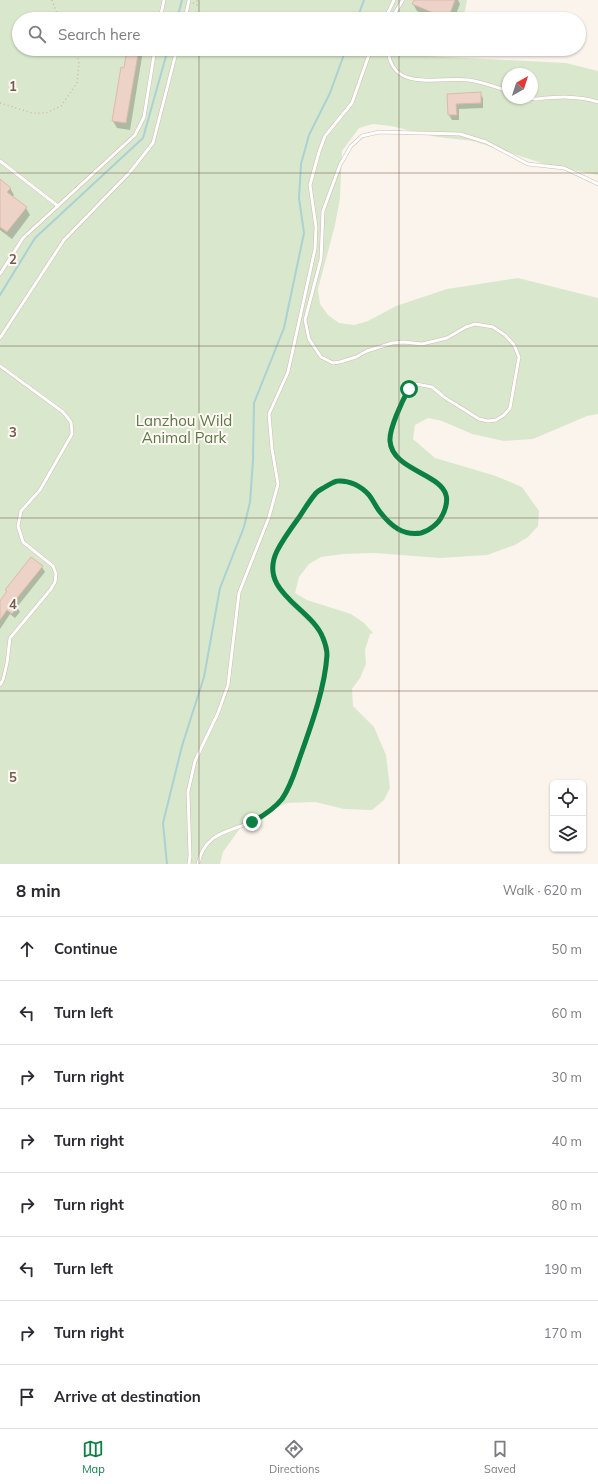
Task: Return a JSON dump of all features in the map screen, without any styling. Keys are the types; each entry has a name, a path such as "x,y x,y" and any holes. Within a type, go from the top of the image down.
{"lane":[{"path":"161,12 164,0"},
{"path":"186,12 189,0"},
{"path":"388,12 394,0"},
{"path":"396,12 403,0"},
{"path":"0,274 23,238 135,135 144,117 154,56"},
{"path":"0,338 64,240 130,172 153,143 175,56"},
{"path":"189,864 188,792 195,761 218,713 228,685 240,593 270,517 278,484 268,414 288,372 315,249 316,227 310,186 325,136 352,103 369,56"},
{"path":"389,56 400,74 409,78 430,80 469,80 502,89"},
{"path":"538,99 570,96 587,98 598,102"},
{"path":"198,864 204,847 213,838 222,832 260,818 272,810 282,798 290,784 314,717 325,670 327,653 324,638 318,628 283,594 275,580 272,569 277,553 297,520 318,491 337,481 356,484 369,495 380,512 393,526 402,532 414,534 424,532 434,526 442,517 446,504 446,495 440,485 406,465 398,458 390,446 391,431 402,401 409,389 416,384 432,387 444,397 479,419 488,421 496,420 504,415 512,403 519,357 510,340 493,327 475,324 466,327 447,338 422,344 392,342 367,351 356,357 333,363 321,357 314,348 309,339 305,320 321,259 323,211 340,165 351,146 362,136 379,132 460,134 486,142 528,164 564,168 598,184"},
{"path":"0,161 58,206"},
{"path":"0,366 63,412 71,422 72,434 40,490 21,511 18,526 22,542 50,563 55,570 56,578 51,589 10,638 7,664 3,680 0,685"}],"path":[{"path":"52,0 56,12"},
{"path":"189,0 197,5 197,0"},
{"path":"0,103 32,113 46,113 61,106 77,83 79,63 78,56"}],"green space":[{"name":"Lanzhou Wild Animal Park","path":"0,0 467,0 464,12 12,12 12,56 427,56 566,63 598,71 598,175 551,166 473,141 437,137 391,126 373,124 359,128 342,151 340,198 335,225 318,289 320,304 328,315 339,323 354,325 368,321 396,306 447,289 518,278 598,298 598,414 587,416 533,439 504,441 472,434 442,421 428,418 415,425 413,439 435,458 496,476 522,487 539,511 538,526 528,537 515,545 487,555 440,558 375,553 343,554 321,557 309,564 299,577 295,593 307,600 351,614 364,623 373,633 370,634 365,650 366,664 360,678 352,689 353,706 374,727 386,755 390,788 384,800 372,810 344,809 315,802 286,803 241,827 223,852 220,864 0,864"}],"building":[{"path":"414,0 455,0 451,12 431,12 412,4"},
{"path":"126,56 138,56 126,123 112,121 121,67 124,68"},
{"path":"481,92 481,103 456,104 457,115 448,115 447,94"},
{"path":"0,179 11,188 7,192 27,207 7,232 0,227"},
{"path":"31,557 43,566 13,603 18,606 12,614 7,610 0,620 0,601 7,591 5,590"}],"waterway":[{"path":"179,12 182,0"},
{"path":"360,12 364,0"},
{"path":"0,295 35,238 143,138 166,56"},
{"path":"167,864 163,823 182,746 204,677 220,588 244,527 250,502 253,460 254,403 284,328 304,233 299,198 301,164 309,135 330,93 343,56"}],"route":[{"path":"252,822 272,810 282,798 290,784 314,717 325,670 327,653 324,638 318,628 283,594 275,580 272,569 277,553 297,520 318,491 337,481 356,484 369,495 380,512 393,526 402,532 414,534 424,532 434,526 442,517 446,504 446,495 440,485 406,465 394,454 390,446 391,431 402,401 409,389"}]}
